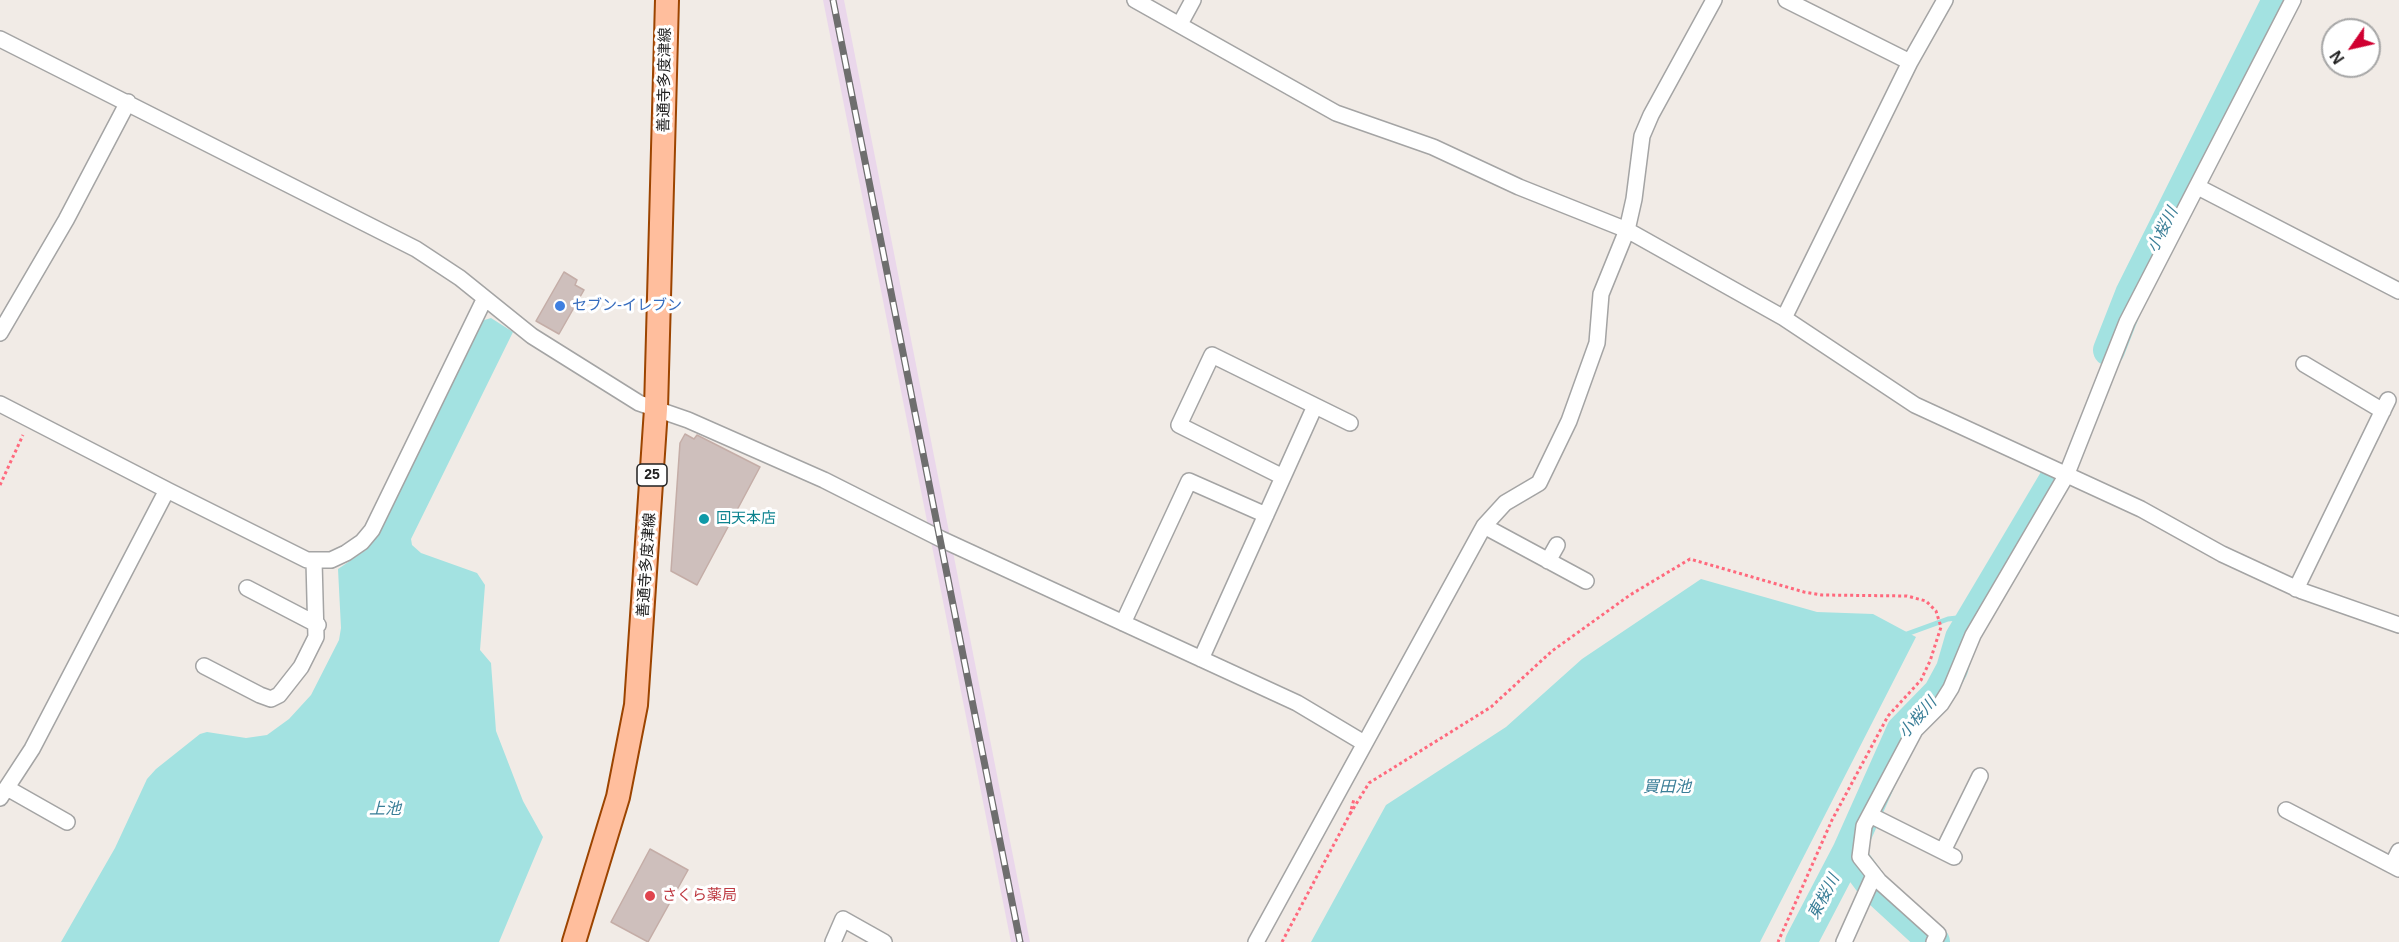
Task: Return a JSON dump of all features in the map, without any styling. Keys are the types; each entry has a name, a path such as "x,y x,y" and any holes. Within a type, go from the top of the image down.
{"main road":[{"name":"善通寺多度津線","path":"574,942 618,797 636,705 656,409 667,0"}],"street":[{"path":"1135,0 1336,113 1433,147 1519,188 1627,230 1784,318 1915,405 2140,509 2222,554 2296,589 2399,625"},
{"path":"1180,24 1193,0"},
{"path":"1256,942 1484,526 1505,503 1539,483 1544,473 1569,421 1597,343 1601,294 1627,230 1642,136 1651,115 1714,0"},
{"path":"1786,0 1910,62"},
{"path":"1784,318 1910,62 1944,0"},
{"path":"1936,938 1871,879 1860,857 1864,826 1915,730 1941,704 1951,688 1973,635 2066,476 2127,322 2293,0"},
{"path":"2,44 128,102 416,249 460,278 484,300 532,336 639,403 688,420 824,480 941,539 1297,704 1364,743"},
{"path":"0,333 66,220 128,102"},
{"path":"2198,188 2399,291"},
{"path":"0,404 289,554 314,561 331,560 362,542 372,530 484,300"},
{"path":"1283,477 1179,425 1212,355 1350,423"},
{"path":"2296,589 2386,406 2304,364"},
{"path":"1201,659 1315,406"},
{"path":"1123,623 1189,482 1266,516"},
{"path":"68,822 3,793 32,749 64,690 167,490"},
{"path":"1484,526 1586,581"},
{"path":"1548,561 1557,545"},
{"path":"204,666 271,699 279,695 301,668 316,637 318,625 314,561"},
{"path":"247,588 318,625"},
{"path":"1870,815 1949,854 1980,776"},
{"path":"2286,810 2395,867 2399,851"},
{"path":"1844,942 1871,879"},
{"path":"833,942 843,920 884,942"}],"path":[{"path":"0,485 30,419"},
{"path":"1282,942 1369,783 1491,707 1552,651 1630,595 1690,559 1804,592 1822,595 1907,596 1926,601 1937,615 1941,627 1921,680 1888,716 1832,820 1778,942"},
{"path":"1350,814 1356,792"}],"shaded area":[{"path":"823,0 844,0 1030,942 1011,942"}],"water":[{"name":"上池","path":"491,318 513,332 411,539 412,545 421,553 477,573 485,585 480,650 491,663 496,731 523,801 543,837 499,942 61,942 115,848 147,779 156,769 200,734 207,732 246,738 267,735 289,719 311,695 339,640 341,628 338,569 366,550 381,530 481,321"},
{"name":"買田池","path":"1701,579 1817,612 1873,614 1916,637 1760,942 1311,942 1386,805 1506,727 1582,659"}],"building":[{"name":"セブン-イレブン","path":"564,272 577,280 575,285 584,290 559,334 536,321"},
{"name":"回天本店","path":"685,434 694,439 697,435 760,467 697,585 671,571 680,443"},
{"name":"さくら薬局","path":"650,849 688,870 648,942 611,922"}],"waterway":[{"name":"小桜川","path":"2109,350 2131,294 2278,0"},
{"name":"小桜川","path":"1934,942 1873,886 1848,852 1902,731 1939,693 1952,669 1961,638 2056,478"},
{"path":"1904,635 1948,619 1957,618 1971,622"},
{"name":"東桜川","path":"1801,942 1848,852"}],"railway":[{"path":"833,0 1020,942"}],"place":[{"name":"セブン-イレブン","path":"560,306"},
{"name":"回天本店","path":"704,519"},
{"name":"さくら薬局","path":"650,896"}]}
